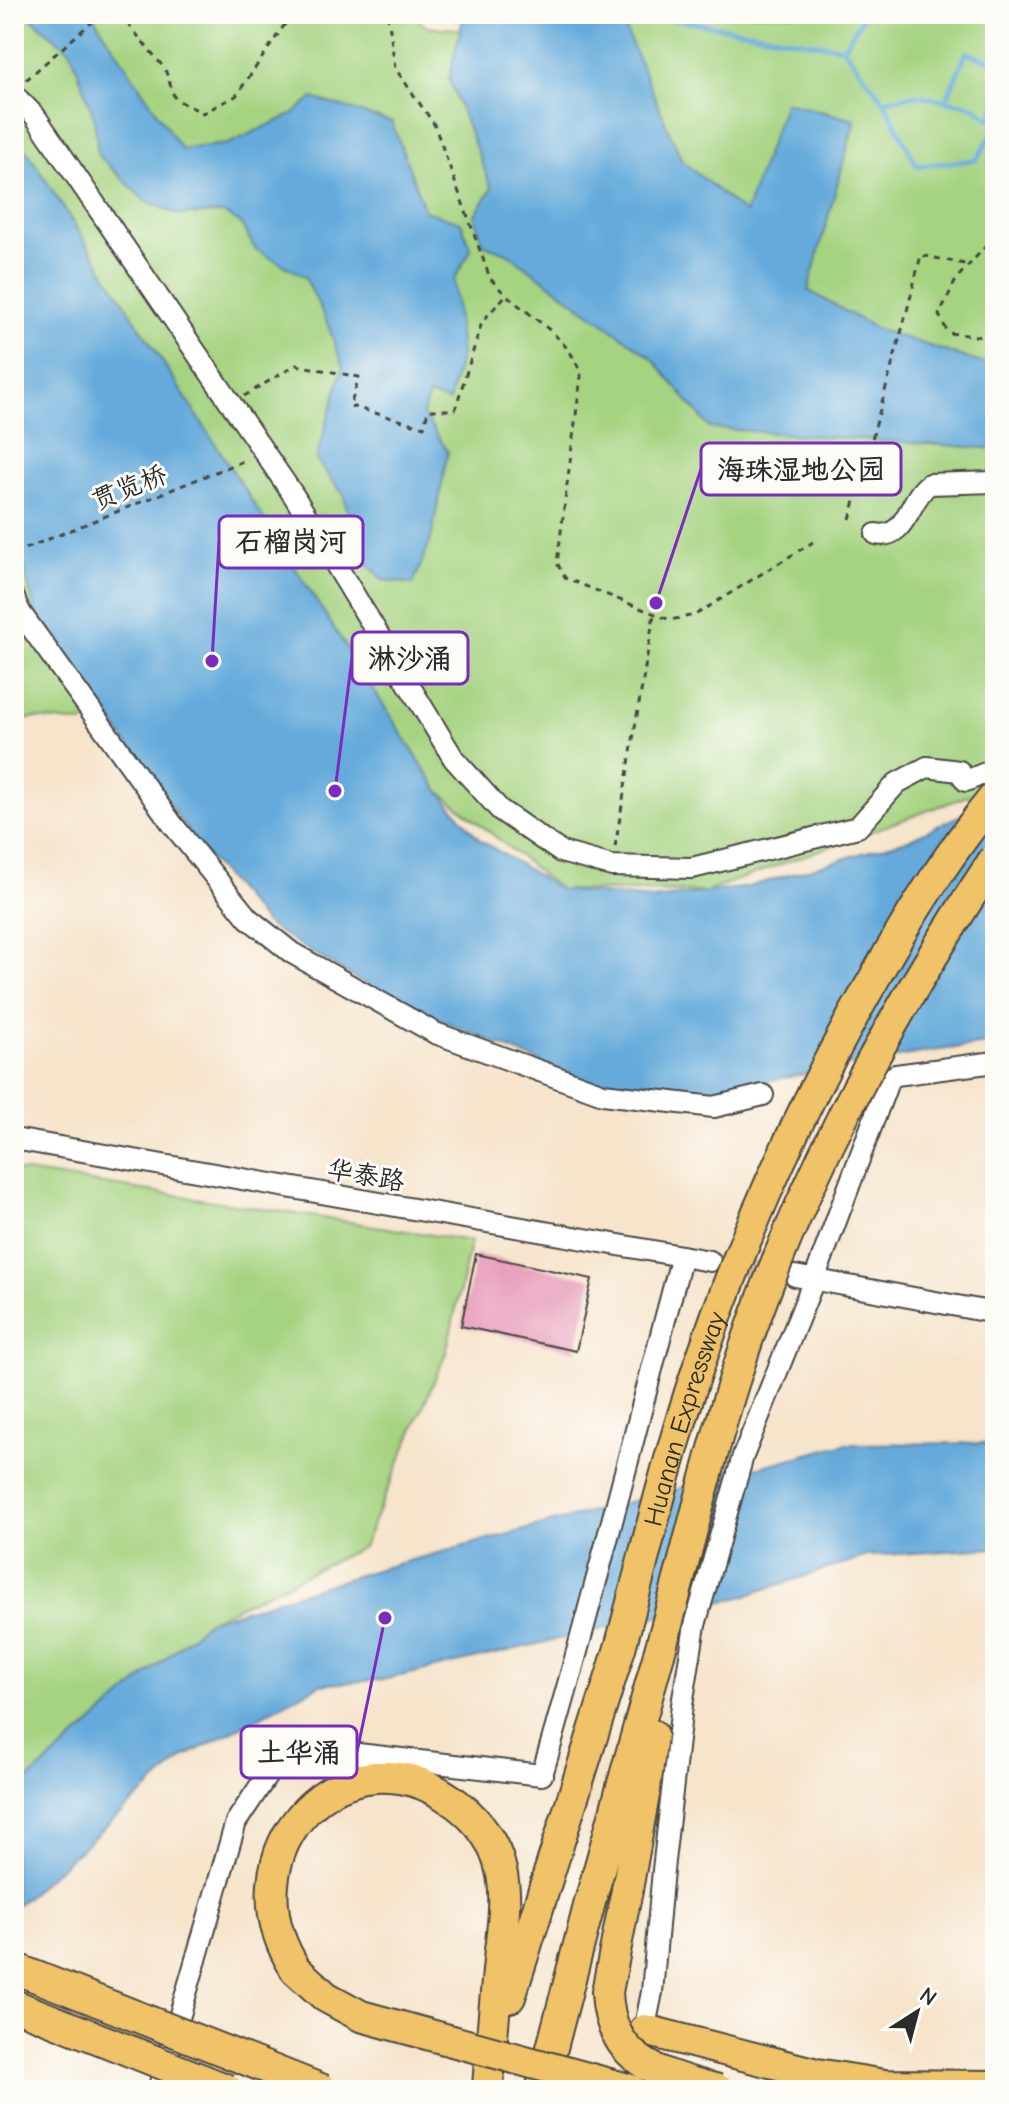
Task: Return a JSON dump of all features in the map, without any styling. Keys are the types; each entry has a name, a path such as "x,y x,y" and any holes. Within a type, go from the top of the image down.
{"highway":[{"name":"Huanan Expressway","path":"487,2089 515,1977 620,1648 697,1371 739,1254 765,1192 840,1039 883,962 936,875 995,796"},
{"name":"Huanan Expressway","path":"541,2090 733,1384 820,1159 901,1007 995,858"},
{"path":"659,1654 645,1789 607,1992 608,2008 618,2036 631,2054 653,2070 718,2090"},
{"path":"487,2089 504,1916 503,1880 498,1858 487,1836 463,1809 443,1794 406,1780 368,1779 335,1790 315,1802 297,1819 279,1852 273,1877 271,1902 281,1943 296,1970 326,1997 361,2016 386,2025 629,2090"},
{"path":"14,1968 323,2090"},
{"path":"14,2005 228,2090"},
{"path":"646,2024 866,2071 905,2074 995,2072"},
{"path":"646,2024 817,2074 906,2087 995,2086"},
{"path":"258,2065 332,2090"}],"street":[{"path":"19,88 294,496 454,759 500,810 561,852 612,866 692,868 858,827 897,783 927,767 959,771 966,781 995,769"},
{"path":"876,534 886,536 896,532 921,490 929,484 995,482"},
{"path":"14,598 20,612 173,825 248,918 292,953 435,1033 603,1094 714,1107 763,1095"},
{"path":"629,2090 646,2024 682,1705 695,1625 743,1456 804,1278 889,1079 896,1075 995,1062"},
{"name":"华泰路","path":"14,1139 710,1261"},
{"path":"158,2090 236,1822 272,1768 323,1750 542,1775 582,1642 617,1493 682,1256"},
{"path":"804,1278 995,1313"}],"path":[{"path":"19,88 101,14"},
{"path":"120,14 165,69 175,99 203,113 236,96 292,14"},
{"path":"388,14 395,68 434,124 490,278 505,296 535,318 577,361 581,376 557,563 565,578 670,620 695,615 813,542"},
{"path":"995,236 957,278 939,315 948,333 995,338"},
{"path":"850,519 921,255 969,265"},
{"path":"231,404 296,365 359,377 350,406 424,427 428,410 455,410 482,322 505,296"},
{"name":"贯览桥","path":"14,553 257,456"},
{"path":"612,866 654,614"}],"green space":[{"path":"14,14 411,14 427,27 630,41 619,14 995,14 995,786 705,892 561,890 438,790 14,131"},
{"path":"14,528 35,611 104,710 83,723 34,718 14,722"},
{"path":"14,1170 471,1241 446,1353 363,1547 208,1621 14,1792"}],"water":[{"path":"26,14 92,14 181,149 228,144 293,114 313,98 392,122 425,211 461,222 471,250 454,280 461,354 449,402 429,395 423,414 448,452 431,539 413,584 382,580 354,547 344,495 316,460 343,367 326,320 305,277 255,249 241,224 224,213 179,215 144,200 98,155 94,118 71,51"},
{"path":"464,14 619,14 682,161 745,213 785,102 855,120 808,290 877,329 982,363 995,359 995,449 710,428 652,358 507,253 484,245 474,216 492,189 449,79"},
{"path":"14,131 438,790 479,839 561,890 652,899 748,887 910,839 995,799 995,1043 932,1051 712,1091 603,1089 383,995 267,925 198,846 35,611 14,528"},
{"path":"995,1443 995,1548 867,1556 741,1597 387,1679 319,1685 184,1757 14,1908 14,1792 208,1621 382,1568 845,1444"}],"building":[{"path":"476,1254 592,1279 576,1351 461,1326"}],"waterway":[{"path":"616,16 642,14 843,48 884,101 916,95 973,106 995,123"},
{"path":"843,48 865,14"},
{"path":"946,101 966,53 995,62"},
{"path":"884,101 917,166 976,160 995,130"},
{"path":"990,119 995,107"}],"tunnel":[{"path":"710,1261 783,1274"}],"place":[{"name":"海珠湿地公园","path":"656,603"},
{"name":"石榴岗河","path":"212,661"},
{"name":"淋沙涌","path":"335,791"},
{"name":"土华涌","path":"385,1618"}]}
